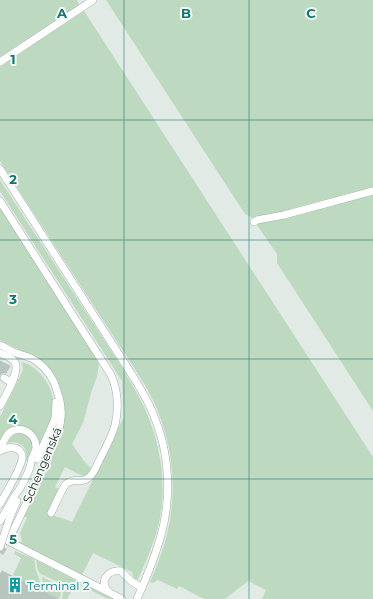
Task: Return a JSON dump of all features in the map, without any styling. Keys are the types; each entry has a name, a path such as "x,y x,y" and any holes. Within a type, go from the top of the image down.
{"street":[{"path":"0,62 93,0"},
{"path":"0,169 130,371 157,422 166,458 168,500 160,539 137,599"},
{"path":"254,222 373,191"},
{"path":"0,201 115,383 117,409 115,426 94,471 88,479 71,481 65,485 51,513"},
{"name":"Schengenská","path":"0,345 36,361 46,371 54,382 61,411 61,418 54,443 8,541 109,593"},
{"path":"0,353 12,359 16,364 17,370 0,406"},
{"path":"17,353 34,365 42,373 52,388 55,400 56,414 53,424 36,461 30,467"},
{"path":"4,378 8,381 14,378"},
{"path":"0,450 6,436 10,432 20,430 26,431 33,436 36,443 36,451 20,489 0,547"},
{"path":"0,450 12,447 18,449 22,454 22,459 15,475 0,504"},
{"path":"0,521 14,496 20,489"},
{"path":"11,525 17,514 25,506"},
{"path":"122,599 109,593 105,588 104,582 108,574 114,571 121,572 131,582 142,588"}],"green space":[{"path":"0,0 77,0 79,5 0,57"},
{"path":"106,0 373,0 373,190 253,219 256,223 373,193 373,411 277,263 277,254 252,218 245,214"},
{"path":"84,11 373,457 373,599 262,599 266,590 248,581 225,599 204,599 179,586 177,589 158,580 153,583 150,582 165,542 170,522 172,502 173,482 171,462 168,442 162,422 155,403 145,385 0,161 0,67"},
{"path":"0,180 123,369 142,402 150,421 159,451 161,466 161,512 152,547 137,580 134,579 132,572 93,553 82,575 25,547 20,543 22,541 20,533 27,518 24,516 51,462 59,437 58,387 28,354 0,340 0,208 89,345 99,364 97,377 83,423 72,444 84,461 92,469 87,478 65,467 55,487 59,489 48,512 72,522 124,417 122,381 0,191"},
{"path":"22,362 35,368 45,379 52,393 54,417 40,444 33,432 21,427 0,444 0,417 23,370"},
{"path":"20,433 27,435 34,443 29,461 26,460 26,451 22,445 16,442 7,443 12,436"},
{"path":"15,551 34,559 40,582 39,590 13,575 21,558 14,554"},
{"path":"36,560 113,599 108,599 76,583 67,599 62,599 63,594 60,583 41,574 38,571"},
{"path":"42,577 58,585 61,594 59,599 42,591"}],"building":[{"path":"0,361 10,366 6,373 2,373 0,375"},
{"name":"Terminal 2","path":"2,571 58,599 0,599 0,575"}],"tunnel":[{"path":"0,553 8,541"}],"place":[{"name":"Terminal 2","path":"15,585"}]}
